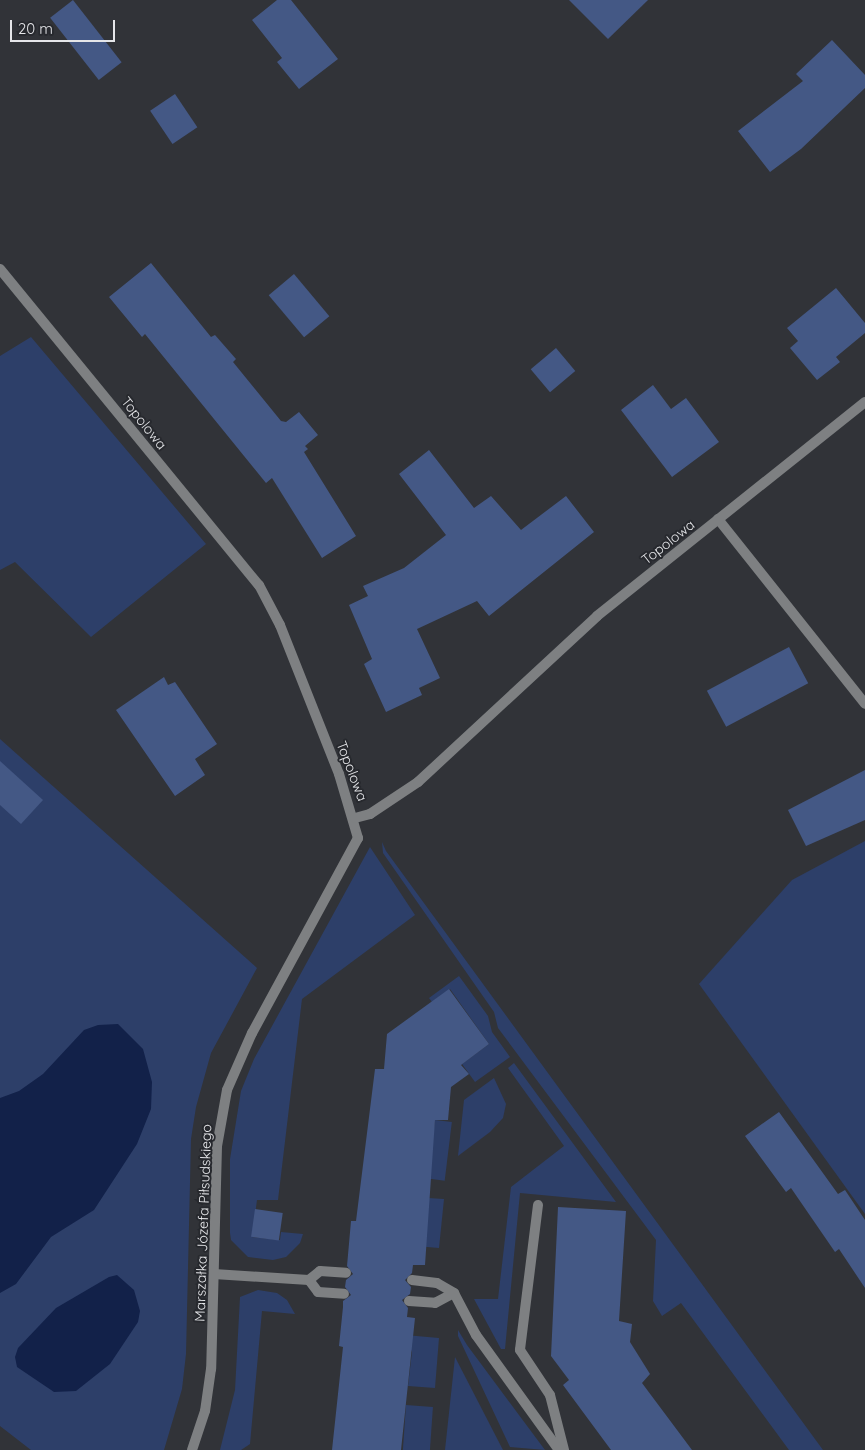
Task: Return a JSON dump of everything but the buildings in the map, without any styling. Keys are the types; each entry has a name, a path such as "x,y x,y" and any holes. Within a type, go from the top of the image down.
{"street":[{"name":"Topolowa","path":"0,269 259,585 280,626 355,818 370,814 418,782 597,616 865,402"},
{"path":"718,519 865,704"},
{"name":"Marszałka Józefa Piłsudskiego","path":"192,1450 204,1411 212,1369 217,1146 227,1090 248,1040 358,838 355,818"},
{"path":"538,1205 520,1350 550,1395 564,1450"},
{"path":"214,1274 309,1280 320,1270 346,1273"},
{"path":"309,1280 318,1292 344,1294"},
{"path":"412,1280 437,1283 454,1293 476,1335 559,1450"},
{"path":"409,1301 435,1304 454,1293"}],"shaded area":[{"path":"31,337 206,544 91,637 15,562 0,570 0,356"},
{"path":"0,739 257,968 211,1053 196,1107 191,1139 186,1354 182,1389 164,1450 31,1450 0,1426"},
{"path":"865,841 865,1214 699,984 792,880"},
{"path":"382,842 386,851 823,1450 789,1450 681,1303 662,1316 653,1301 656,1240 498,1028 494,1012 383,853"},
{"path":"370,847 415,915 302,999 278,1200 257,1200 252,1237 280,1240 281,1232 303,1234 300,1243 286,1257 273,1260 248,1257 231,1240 230,1233 230,1159 241,1091 254,1059"},
{"path":"459,976 488,1016 492,1032 510,1057 475,1082 462,1064 489,1044 450,989 432,1002 429,998"},
{"path":"118,1024 143,1049 152,1082 151,1109 137,1144 94,1210 51,1237 16,1284 0,1293 0,1098 19,1091 43,1074 84,1030 98,1025"},
{"path":"514,1063 616,1202 520,1193 505,1349 501,1349 474,1299 498,1299 511,1187 564,1146 508,1068"},
{"path":"494,1078 506,1104 503,1118 490,1132 458,1156 464,1100"},
{"path":"435,1120 452,1122 445,1181 428,1179"},
{"path":"428,1198 444,1199 439,1248 415,1246"},
{"path":"117,1275 134,1290 140,1311 138,1322 110,1364 76,1391 54,1392 17,1367 15,1357 18,1348 56,1308 109,1277"},
{"path":"258,1290 277,1293 287,1300 295,1314 262,1311 250,1444 241,1450 220,1450 235,1390 240,1297"},
{"path":"458,1330 467,1345 545,1450 510,1447 458,1336"},
{"path":"405,1335 439,1338 435,1388 408,1386 412,1352"},
{"path":"455,1357 503,1450 445,1450"},
{"path":"406,1405 433,1407 430,1450 403,1450"}]}
